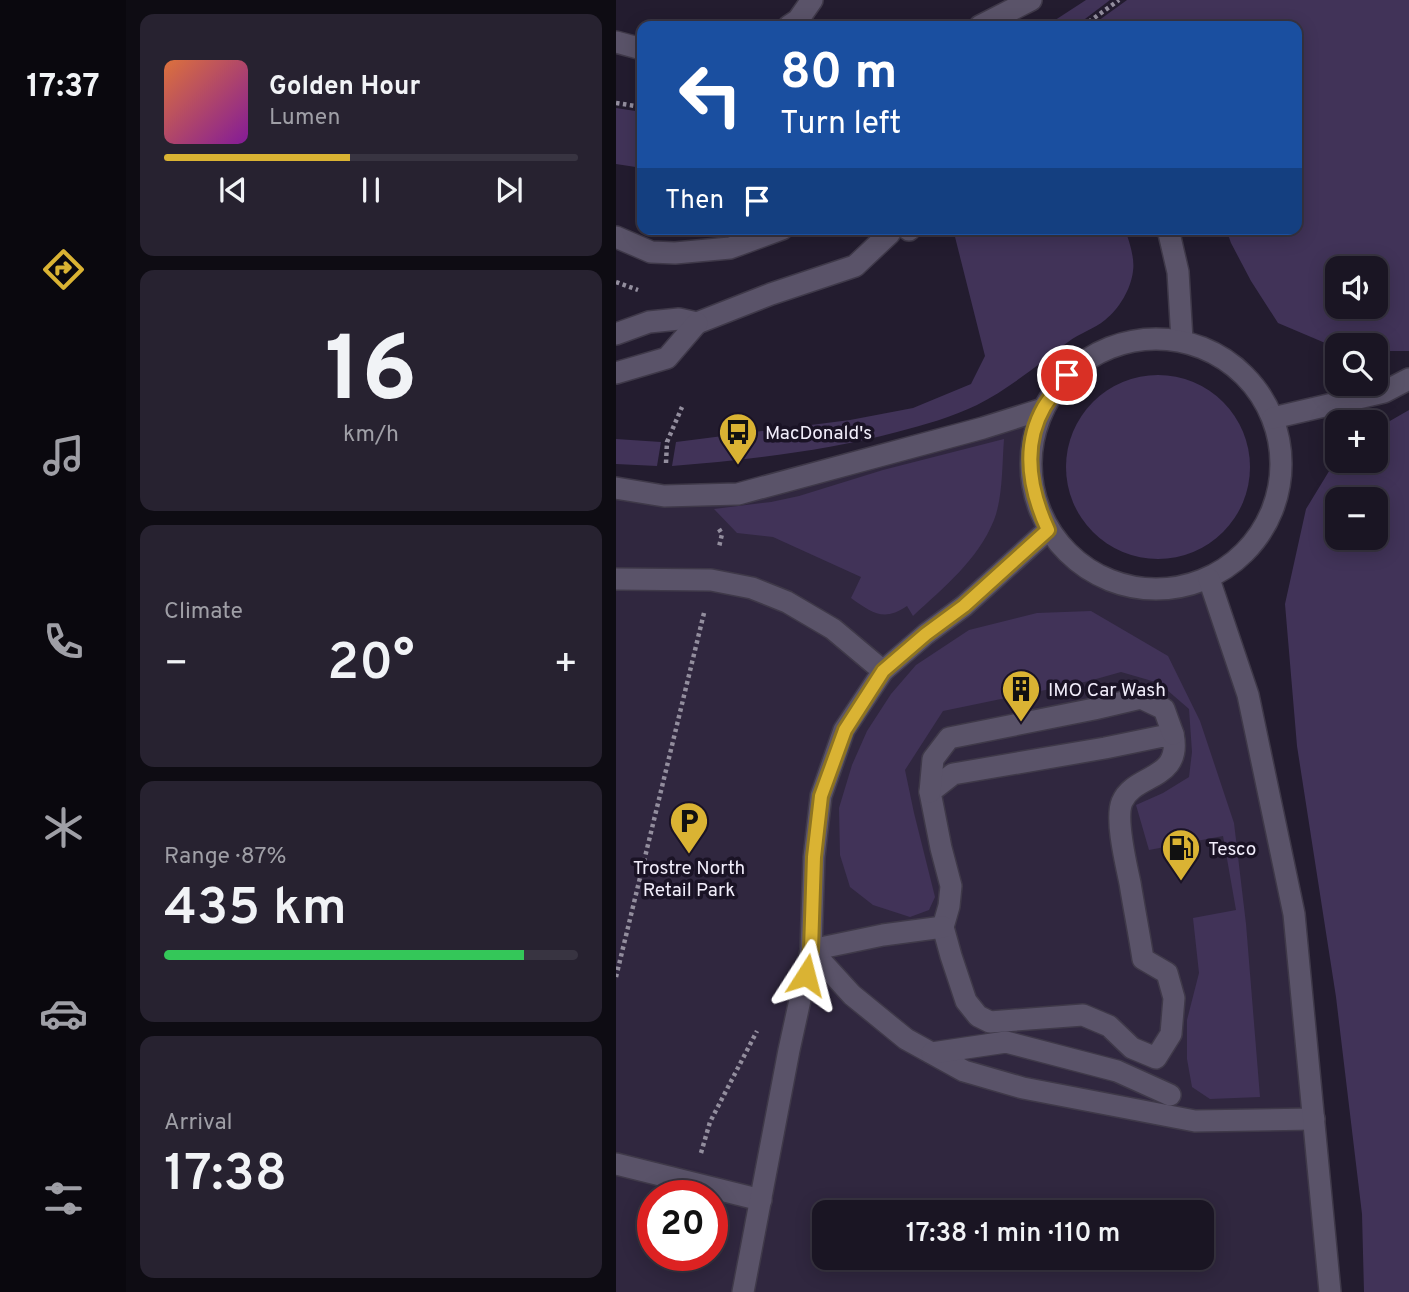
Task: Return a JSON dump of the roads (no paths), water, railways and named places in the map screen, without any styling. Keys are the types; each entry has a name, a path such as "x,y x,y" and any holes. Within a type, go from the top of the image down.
{"street":[{"path":"796,21 812,0"},
{"path":"990,21 1031,0"},
{"path":"616,42 637,47"},
{"path":"616,237 651,252 675,253 730,248 766,235"},
{"path":"616,373 667,358 697,323 771,294 855,266 886,235"},
{"path":"1169,235 1178,272 1182,340"},
{"path":"616,334 649,321 679,319 697,323"},
{"path":"1140,339 1182,340 1220,355 1252,382 1273,418 1280,450 1279,485 1269,517 1256,541 1238,560 1209,579 1186,586 1162,590 1129,587 1097,575 1070,556 1048,530 1037,507 1031,483 1030,457 1034,432 1043,409 1067,375 1101,351 1140,339"},
{"path":"1273,418 1384,392 1409,379"},
{"path":"616,488 664,496 738,494 983,428 1043,409"},
{"path":"743,1292 811,950 814,857 821,796 845,730 883,671 964,606 1048,530"},
{"path":"616,579 711,580 752,588 787,602 834,629 883,671"},
{"path":"1209,579 1248,695 1294,914 1330,1292"},
{"path":"1156,1059 1171,1034 1174,998 1167,973 1143,959 1120,828 1122,802 1135,786 1156,776 1169,763 1175,747 1164,709 1141,698 948,738 933,759 930,792 951,886 943,927 966,1001 978,1017 990,1022 1083,1015 1109,1026 1132,1048 1156,1059 1170,1095"},
{"path":"930,792 953,774 1173,733"},
{"path":"811,950 883,935 943,927"},
{"path":"811,950 852,995 906,1040 964,1071 1023,1088 1195,1121 1314,1119"},
{"path":"932,1053 1006,1042 1117,1071 1170,1095 1195,1121"},
{"path":"616,1164 761,1200"}],"place":[{"name":"MacDonald's","path":"738,466"},
{"name":"IMO Car Wash","path":"1021,723"},
{"name":"Trostre North Retail Park","path":"689,855"},
{"name":"Tesco","path":"1181,882"}]}
